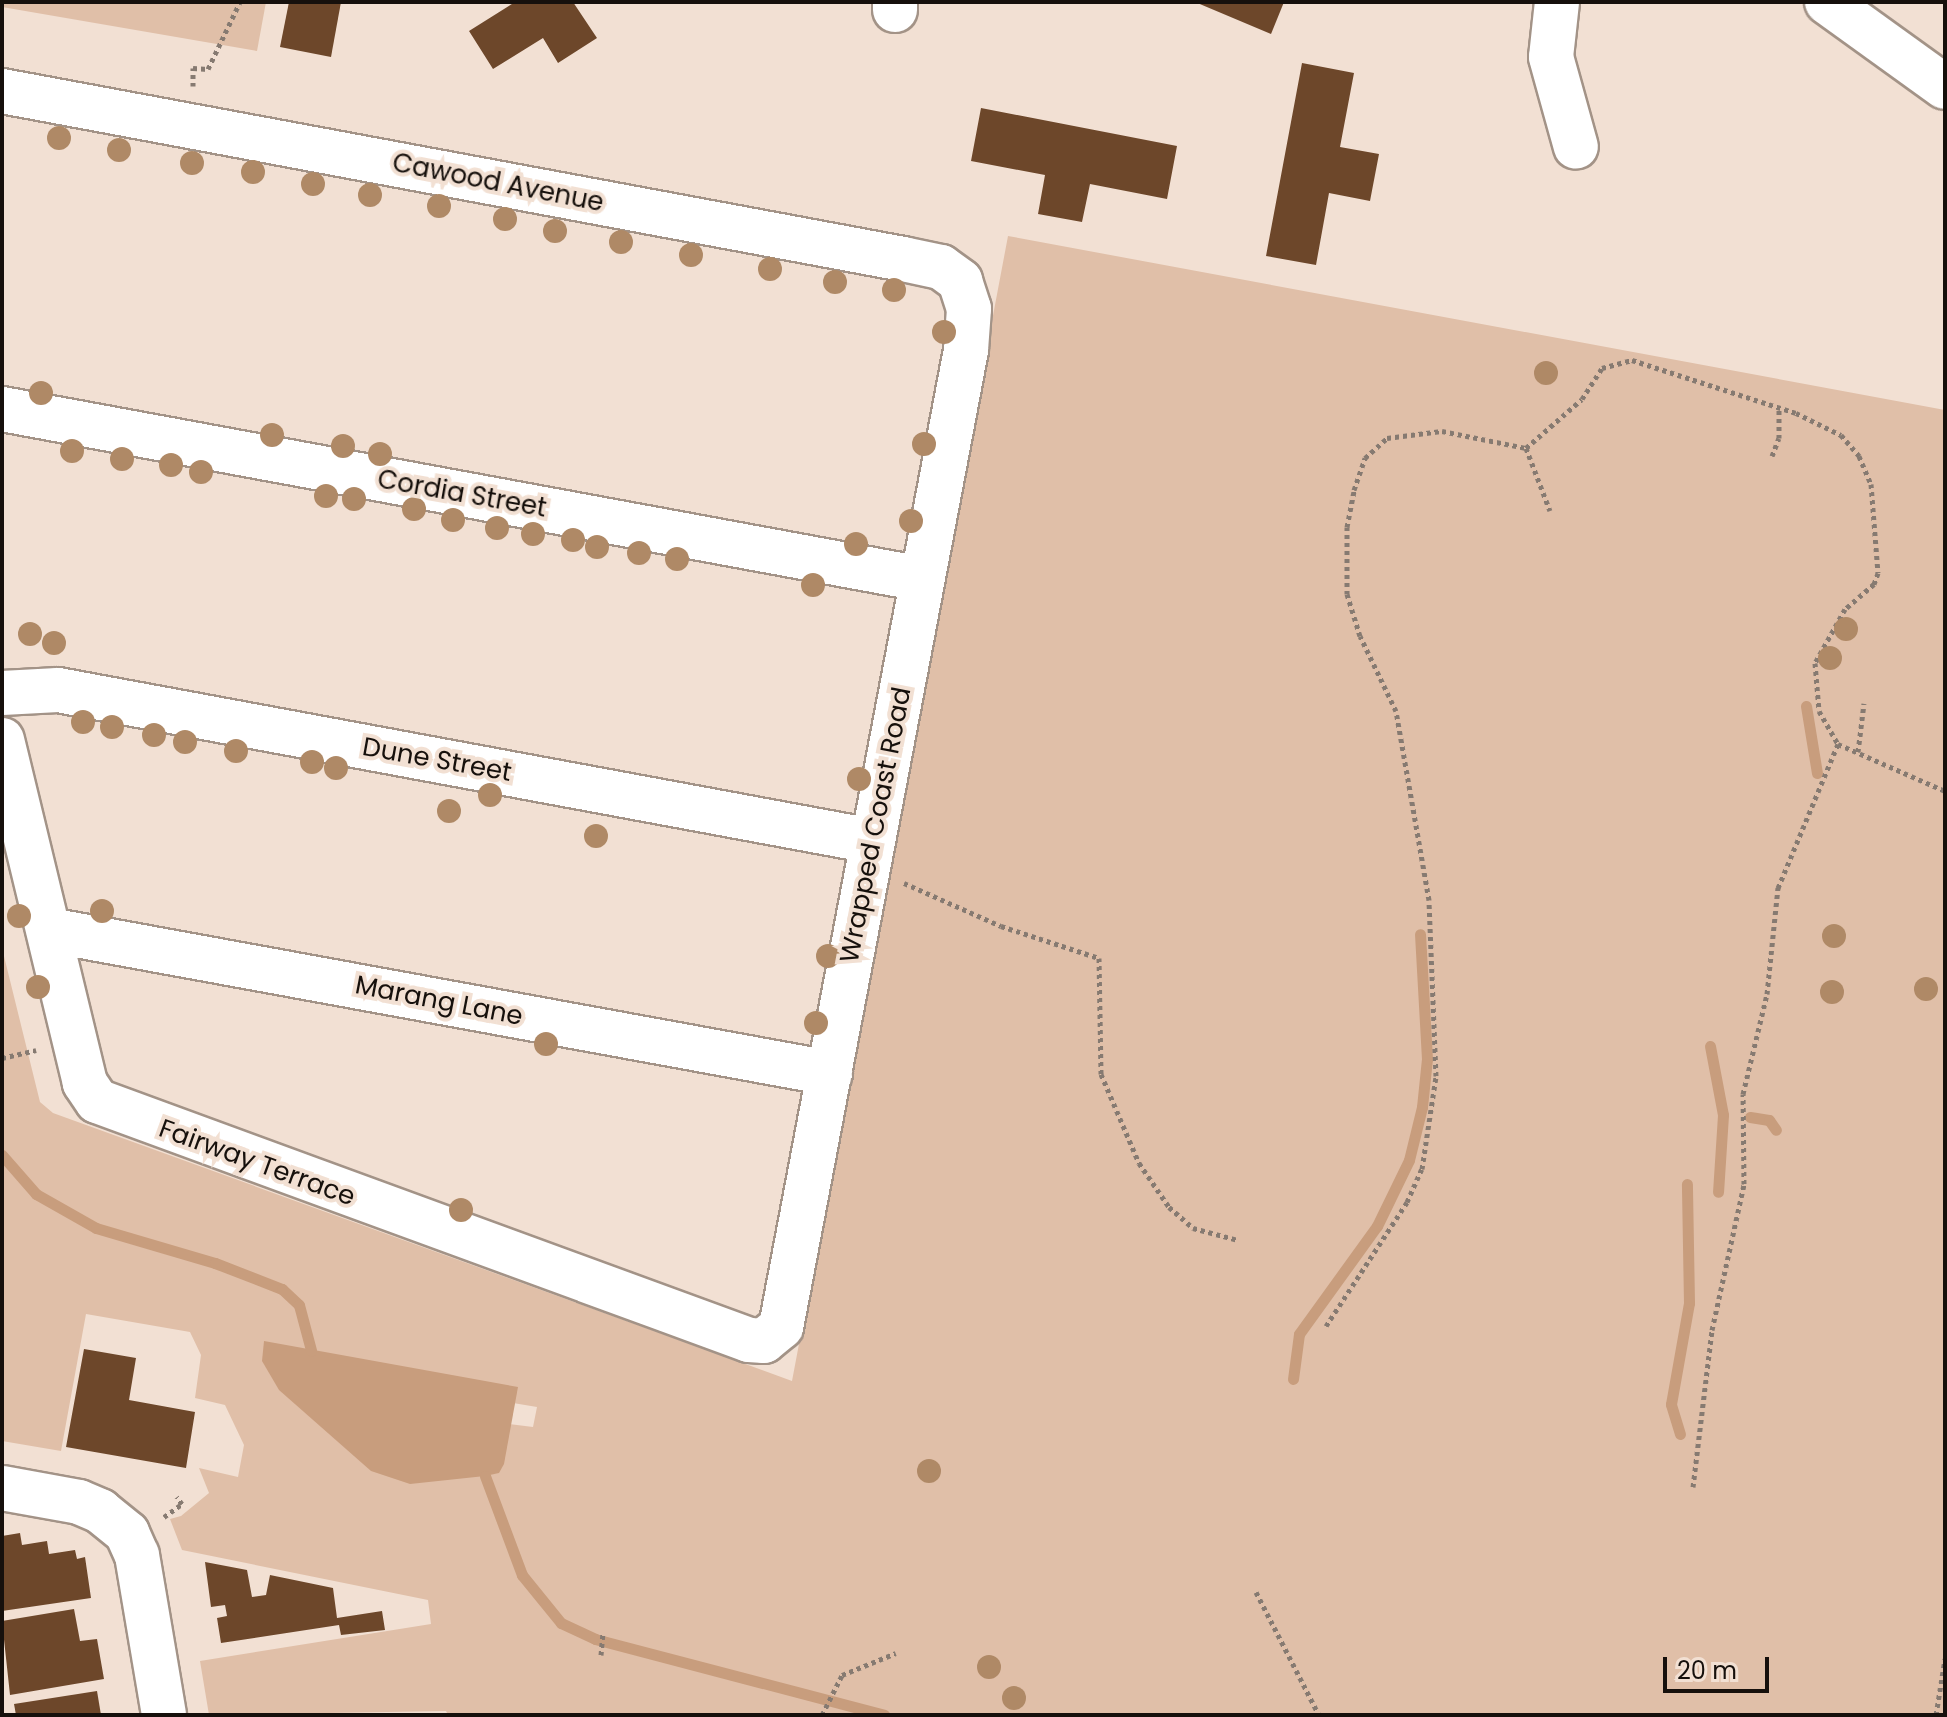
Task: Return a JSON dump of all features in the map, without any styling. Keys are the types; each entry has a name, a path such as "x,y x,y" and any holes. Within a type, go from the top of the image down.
{"street":[{"path":"1557,2 1551,57 1576,147"},
{"path":"1827,2 1945,87"},
{"name":"Cawood Avenue","path":"2,91 941,267 960,281 969,309"},
{"name":"Wrapped Coast Road","path":"772,1336 786,1309 966,350 969,309"},
{"name":"Cordia Street","path":"2,409 922,579"},
{"name":"Dune Street","path":"2,693 58,690 872,841"},
{"name":"Fairway Terrace","path":"2,740 85,1083 103,1105 749,1340 772,1336"},
{"name":"Marang Lane","path":"49,930 830,1073"},
{"path":"2,1488 79,1502 106,1515 127,1533 137,1555 164,1715"}],"path":[{"path":"190,126 193,68 208,69 240,2"},
{"path":"1526,448 1578,402 1602,368 1619,361 1650,363 1779,407 1848,441 1865,467 1874,495 1877,579 1845,609 1812,670 1822,721 1838,744 1945,791"},
{"path":"1772,456 1779,438 1779,407"},
{"path":"1326,1326 1407,1202 1422,1169 1436,1076 1429,900 1396,711 1360,636 1347,594 1347,527 1354,490 1365,458 1387,438 1412,432 1442,431 1526,448"},
{"path":"1526,448 1550,511"},
{"path":"1858,752 1864,703"},
{"path":"1693,1487 1712,1330 1744,1184 1743,1094 1767,994 1778,888 1838,744"},
{"path":"899,881 1001,926 1099,958 1101,1074 1139,1163 1167,1205 1193,1228 1238,1240"},
{"path":"2,1058 43,1048"},
{"path":"163,1518 182,1504 177,1497"},
{"path":"1256,1592 1319,1715"},
{"path":"601,1655 603,1633"},
{"path":"822,1715 829,1707 834,1686 862,1664 896,1653"},
{"path":"1936,1715 1945,1659"}],"shaded area":[{"path":"2,2 266,2 257,51 2,7"},
{"path":"1008,236 1945,410 1945,1715 448,1715 446,1711 209,1715 200,1661 431,1624 428,1600 182,1550 170,1519 181,1516 209,1493 199,1468 238,1477 244,1445 225,1405 195,1398 201,1355 190,1332 86,1314 61,1451 2,1441 2,948 40,1102 53,1113 792,1381","holes":["513,1403 537,1407 533,1427 509,1424"]},
{"path":"264,1341 518,1387 504,1464 499,1473 485,1476 410,1484 371,1471 279,1390 262,1361"}],"building":[{"path":"289,2 341,2 331,57 280,47"},
{"path":"515,2 573,2 597,38 558,63 543,38 493,69 469,31"},
{"path":"1195,2 1284,2 1271,34"},
{"path":"1302,63 1354,73 1340,147 1379,154 1370,201 1329,193 1316,265 1266,256"},
{"path":"981,108 1177,146 1167,199 1090,184 1082,222 1038,214 1045,175 971,161"},
{"path":"84,1349 136,1358 129,1400 195,1412 186,1468 66,1447"},
{"path":"20,1533 22,1545 47,1541 49,1554 75,1550 77,1559 85,1557 91,1598 2,1611 2,1536"},
{"path":"205,1562 247,1570 252,1597 266,1595 270,1575 333,1588 337,1618 382,1611 385,1630 341,1635 339,1625 221,1643 217,1618 227,1616 225,1605 211,1607"},
{"path":"74,1609 80,1641 97,1639 104,1679 10,1695 2,1621"},
{"path":"97,1691 101,1715 16,1715 14,1704"}],"waterway":[{"path":"1806,706 1817,773"},
{"path":"1293,1379 1299,1334 1377,1226 1409,1160 1422,1107 1427,1059 1420,934"},
{"path":"1710,1046 1723,1115 1718,1192"},
{"path":"1750,1117 1769,1120 1776,1130"},
{"path":"2,1155 36,1194 96,1228 215,1263 282,1289 299,1305 311,1350"},
{"path":"1680,1434 1671,1404 1689,1303 1687,1184"},
{"path":"485,1476 522,1575 561,1623 595,1639 884,1715"}]}
